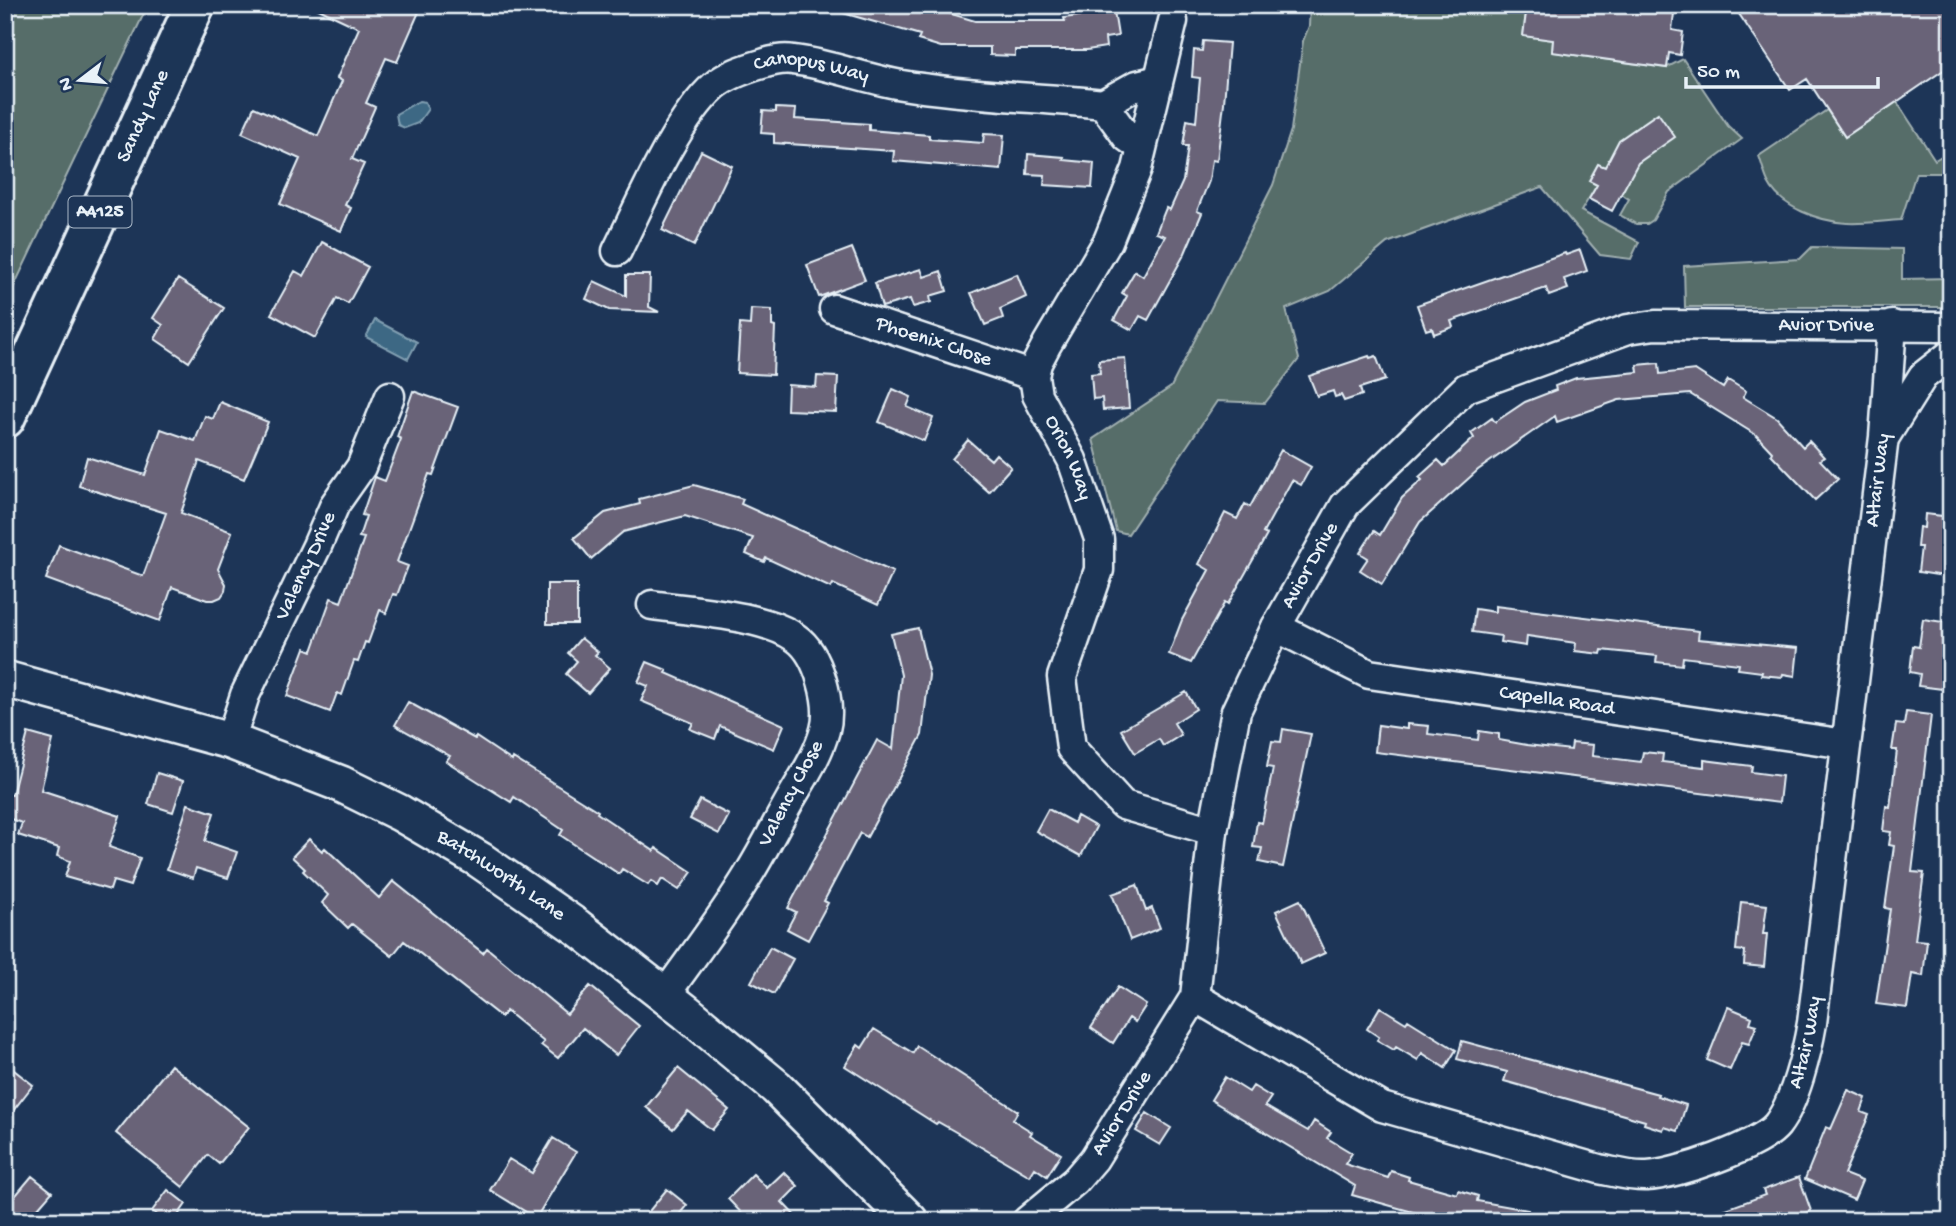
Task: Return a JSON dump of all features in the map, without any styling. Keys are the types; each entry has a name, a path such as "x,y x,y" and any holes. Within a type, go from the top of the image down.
{"main road":[{"name":"Sandy Lane","path":"5,418 195,5"}],"street":[{"path":"1034,376 1037,362 1108,241 1129,192 1173,21"},
{"name":"Canopus Way","path":"617,251 666,153 695,107 714,86 733,74 754,66 791,59 855,72 899,85 956,93 1103,104"},
{"path":"1141,147 1127,137 1103,104 1138,85 1158,80"},
{"name":"Phoenix Close","path":"834,309 1034,376"},
{"name":"Avior Drive","path":"1027,1221 1075,1181 1094,1159 1195,997 1213,831 1236,711 1276,627 1345,505 1466,388 1628,329 1655,325 1951,327"},
{"name":"Altair Way","path":"1195,997 1382,1107 1631,1176 1649,1176 1726,1154 1754,1142 1778,1124 1806,1054 1812,1023 1884,437 1892,325"},
{"path":"1884,437 1923,376 1951,354"},
{"name":"Orion Way","path":"1034,376 1037,395 1072,460 1099,539 1099,570 1062,677 1071,748 1123,805 1213,831"},
{"name":"Valency Drive","path":"230,741 250,685 335,504 361,467 390,396"},
{"name":"Valency Close","path":"652,605 757,621 790,634 809,652 823,682 827,702 825,729 812,761 749,873 666,995"},
{"name":"Capella Road","path":"1276,627 1369,674 1846,744"},
{"name":"Batchworth Lane","path":"5,679 230,741 341,784 400,813 480,860 577,927 666,995 776,1087 907,1220"}],"green space":[{"path":"5,5 148,5 5,305"},
{"path":"1310,5 1527,5 1523,36 1553,40 1552,52 1666,68 1683,59 1728,126 1742,139 1669,192 1653,220 1647,224 1636,224 1620,215 1629,199 1598,164 1589,180 1597,185 1581,211 1639,242 1631,259 1600,255 1542,187 1387,243 1330,291 1286,309 1299,359 1265,403 1217,401 1128,534 1116,531 1093,439 1171,387 1273,185 1291,130 1303,41 1309,26"},
{"path":"1897,102 1935,160 1951,150 1951,173 1916,173 1901,220 1836,222 1802,212 1774,191 1759,156 1827,110 1845,137"},
{"path":"1812,247 1902,249 1902,279 1951,278 1951,307 1685,307 1684,266 1800,259"}],"water":[{"path":"419,101 425,102 428,109 418,123 405,128 398,125 396,114"},
{"path":"375,320 417,342 408,359 366,337"}],"building":[{"path":"310,5 422,5 397,62 386,58 366,103 375,107 352,159 364,164 345,205 351,208 341,231 280,204 300,159 242,133 254,107 318,136 342,81 337,78 359,28"},
{"path":"837,5 922,5 975,21 1065,21 1064,18 1114,11 1118,36 1105,38 1106,47 1087,50 1015,50 1015,56 990,55 990,47 941,47 918,40 920,35 836,11"},
{"path":"1527,5 1675,5 1672,30 1683,32 1680,55 1669,53 1667,68 1552,52 1553,40 1523,36"},
{"path":"1733,5 1951,5 1951,65 1845,137 1807,79 1790,90"},
{"path":"1203,41 1229,43 1217,161 1212,160 1209,181 1197,211 1202,213 1185,253 1148,320 1140,316 1132,330 1114,320 1127,296 1122,293 1135,271 1143,276 1165,236 1156,233 1166,208 1170,210 1183,181 1188,146 1183,146 1187,120 1196,122 1200,78 1192,77 1194,50 1202,51"},
{"path":"776,108 796,109 795,119 869,124 869,130 929,135 929,139 983,143 984,134 1004,135 1001,170 893,161 894,151 774,143 774,134 761,133 763,111 776,112"},
{"path":"1658,113 1675,137 1638,163 1612,211 1589,199 1597,185 1589,181 1598,164 1605,167 1619,140"},
{"path":"701,151 732,166 694,246 662,230"},
{"path":"1028,154 1094,163 1092,188 1044,185 1045,175 1027,174"},
{"path":"322,242 368,267 348,304 337,298 315,338 271,314 295,271 304,276"},
{"path":"852,248 865,280 819,297 807,265"},
{"path":"1580,250 1587,271 1564,279 1568,289 1549,296 1546,288 1451,321 1453,327 1434,334 1432,328 1426,330 1417,305"},
{"path":"921,269 924,277 941,271 947,291 930,296 931,302 913,307 910,299 882,307 875,283"},
{"path":"1017,274 1026,297 1000,309 1003,318 985,325 971,293"},
{"path":"626,275 650,275 649,307 659,312 609,310 586,299 594,281 626,296"},
{"path":"178,279 224,308 189,362 155,339 163,325 153,318"},
{"path":"751,309 772,310 772,326 775,327 773,375 737,373 740,324 750,325"},
{"path":"1376,356 1385,380 1360,388 1362,395 1344,401 1341,395 1335,397 1333,391 1317,396 1309,376"},
{"path":"1125,358 1129,408 1103,410 1102,398 1093,399 1091,374 1100,373 1099,360"},
{"path":"1659,363 1660,374 1695,370 1723,388 1728,380 1746,391 1743,397 1777,418 1803,447 1809,441 1824,457 1820,460 1838,479 1815,500 1756,435 1690,394 1619,400 1557,422 1555,416 1478,470 1420,522 1382,584 1360,570 1368,558 1360,553 1374,531 1380,535 1402,498 1422,480 1419,477 1438,460 1444,466 1474,438 1471,433 1492,418 1495,422 1525,402 1556,390 1555,386 1576,378 1638,372 1637,365"},
{"path":"817,376 838,377 836,412 787,410 788,385 816,387"},
{"path":"893,389 911,397 907,407 933,418 924,441 879,422"},
{"path":"413,391 458,407 433,475 429,474 397,562 408,566 397,595 393,594 386,613 380,610 368,643 365,642 358,662 354,661 342,695 337,693 330,712 287,696 305,648 312,651 331,598 341,602 364,538 359,537 366,516 362,515 375,477 385,481 401,439 397,437"},
{"path":"220,402 268,422 244,479 199,461 181,513 232,532 218,569 226,584 221,597 207,600 172,587 160,621 46,579 59,545 143,576 166,513 79,486 87,457 145,475 161,429 195,441 205,416 213,419"},
{"path":"968,440 991,460 996,454 1011,467 989,492 952,459"},
{"path":"1281,450 1311,467 1301,485 1292,480 1263,533 1267,535 1191,663 1169,654 1182,620 1209,570 1199,564 1225,513 1237,519 1245,504 1250,507"},
{"path":"694,485 743,499 741,504 893,572 878,605 833,584 831,588 766,558 764,562 746,554 753,538 685,516 623,532 591,559 574,538 605,513 640,504 639,499"},
{"path":"1925,514 1951,517 1944,576 1918,572 1921,547 1917,547 1919,527 1924,528"},
{"path":"547,584 577,584 577,624 547,624"},
{"path":"1495,606 1699,631 1698,639 1798,648 1795,676 1761,675 1762,672 1738,669 1739,664 1683,657 1682,665 1656,662 1657,656 1602,650 1601,654 1575,651 1576,643 1527,636 1526,646 1500,642 1501,636 1472,632 1475,609 1495,612"},
{"path":"1923,619 1950,623 1947,669 1951,670 1951,690 1918,686 1920,674 1910,672 1913,646 1919,647"},
{"path":"918,628 929,675 922,735 867,837 860,833 824,901 828,903 808,940 787,929 796,912 788,908 877,740 893,749 901,675 891,634"},
{"path":"581,638 598,652 595,655 610,668 588,693 566,674 577,661 568,653"},
{"path":"647,662 784,725 774,749 720,726 715,739 690,729 693,723 641,701 648,686 638,682"},
{"path":"1186,692 1196,709 1174,723 1181,735 1163,746 1159,739 1135,753 1121,730"},
{"path":"408,702 475,739 476,737 512,761 513,758 598,811 597,813 654,851 656,848 692,872 679,890 662,879 658,886 651,881 648,885 622,869 619,874 560,835 563,830 514,797 511,802 446,761 450,756 395,725"},
{"path":"1906,712 1931,715 1912,872 1924,873 1915,940 1927,941 1923,976 1912,974 1907,1008 1876,1004 1890,909 1885,908 1894,846 1889,845 1891,832 1883,831 1886,806 1890,807 1897,750 1892,750 1896,724 1904,725"},
{"path":"1407,724 1429,726 1428,734 1478,740 1479,731 1499,734 1499,740 1527,745 1571,750 1572,743 1593,745 1592,756 1641,762 1643,752 1663,754 1662,762 1704,767 1704,760 1752,766 1751,772 1782,776 1779,803 1375,752 1378,725 1407,729"},
{"path":"1283,729 1311,734 1283,867 1259,862 1262,848 1253,847 1257,822 1262,823 1273,768 1267,767 1272,741 1281,742"},
{"path":"28,733 53,740 41,790 120,816 109,847 140,858 130,886 113,881 110,890 65,877 70,861 57,856 59,848 18,835 22,823 5,817 5,793 12,795"},
{"path":"157,773 183,781 173,812 148,804"},
{"path":"700,800 729,815 719,834 690,819"},
{"path":"188,804 214,813 205,841 237,852 228,878 196,868 193,878 167,869"},
{"path":"1048,809 1074,823 1077,816 1096,827 1081,856 1036,831"},
{"path":"309,839 322,851 325,848 379,898 393,881 483,953 487,948 567,1014 590,986 639,1026 616,1055 583,1028 558,1058 541,1045 544,1042 506,1011 501,1017 404,941 392,956 352,924 348,928 322,903 328,895 292,857"},
{"path":"1137,885 1146,911 1152,908 1160,928 1130,940 1112,894"},
{"path":"1300,900 1325,953 1301,964 1276,911"},
{"path":"1741,902 1767,905 1763,934 1767,934 1764,967 1744,965 1745,951 1736,950"},
{"path":"770,947 793,959 774,994 751,982"},
{"path":"1118,987 1146,1005 1135,1022 1129,1018 1113,1043 1091,1028"},
{"path":"1380,1007 1406,1023 1408,1020 1456,1050 1445,1068 1422,1053 1418,1060 1377,1040 1379,1037 1367,1029"},
{"path":"1728,1007 1752,1017 1750,1023 1757,1025 1749,1044 1742,1042 1730,1070 1707,1060"},
{"path":"874,1029 913,1053 917,1046 1018,1111 1013,1120 1032,1132 1030,1135 1061,1154 1047,1176 1035,1168 1030,1176 938,1122 936,1124 845,1066 858,1045 862,1048"},
{"path":"1462,1041 1658,1094 1657,1096 1686,1105 1678,1131 1664,1127 1663,1130 1644,1124 1645,1121 1504,1081 1507,1072 1457,1059"},
{"path":"5,1063 33,1085 5,1121"},
{"path":"171,1065 249,1127 219,1164 208,1155 183,1187 116,1133"},
{"path":"678,1068 729,1110 712,1130 688,1111 673,1129 646,1107"},
{"path":"1225,1077 1249,1092 1253,1086 1271,1097 1265,1106 1308,1131 1314,1121 1331,1132 1327,1138 1352,1153 1345,1164 1388,1178 1391,1171 1409,1177 1408,1180 1457,1194 1458,1190 1478,1196 1477,1201 1528,1210 1527,1221 1445,1221 1352,1195 1355,1186 1211,1100"},
{"path":"1848,1090 1866,1098 1861,1112 1869,1115 1844,1174 1862,1181 1854,1200 1805,1179 1826,1127 1831,1129"},
{"path":"1147,1113 1171,1128 1160,1145 1136,1131"},
{"path":"553,1138 576,1152 536,1218 490,1190 509,1159 532,1173"},
{"path":"784,1172 798,1186 782,1202 800,1221 749,1221 728,1199 753,1174 767,1188"},
{"path":"32,1176 52,1192 38,1208 53,1221 5,1221 5,1208"},
{"path":"1799,1177 1811,1211 1783,1221 1702,1221 1701,1218 1765,1195 1763,1190"},
{"path":"667,1189 687,1205 674,1221 641,1221"},
{"path":"168,1190 186,1204 174,1221 165,1221 152,1211"}]}
